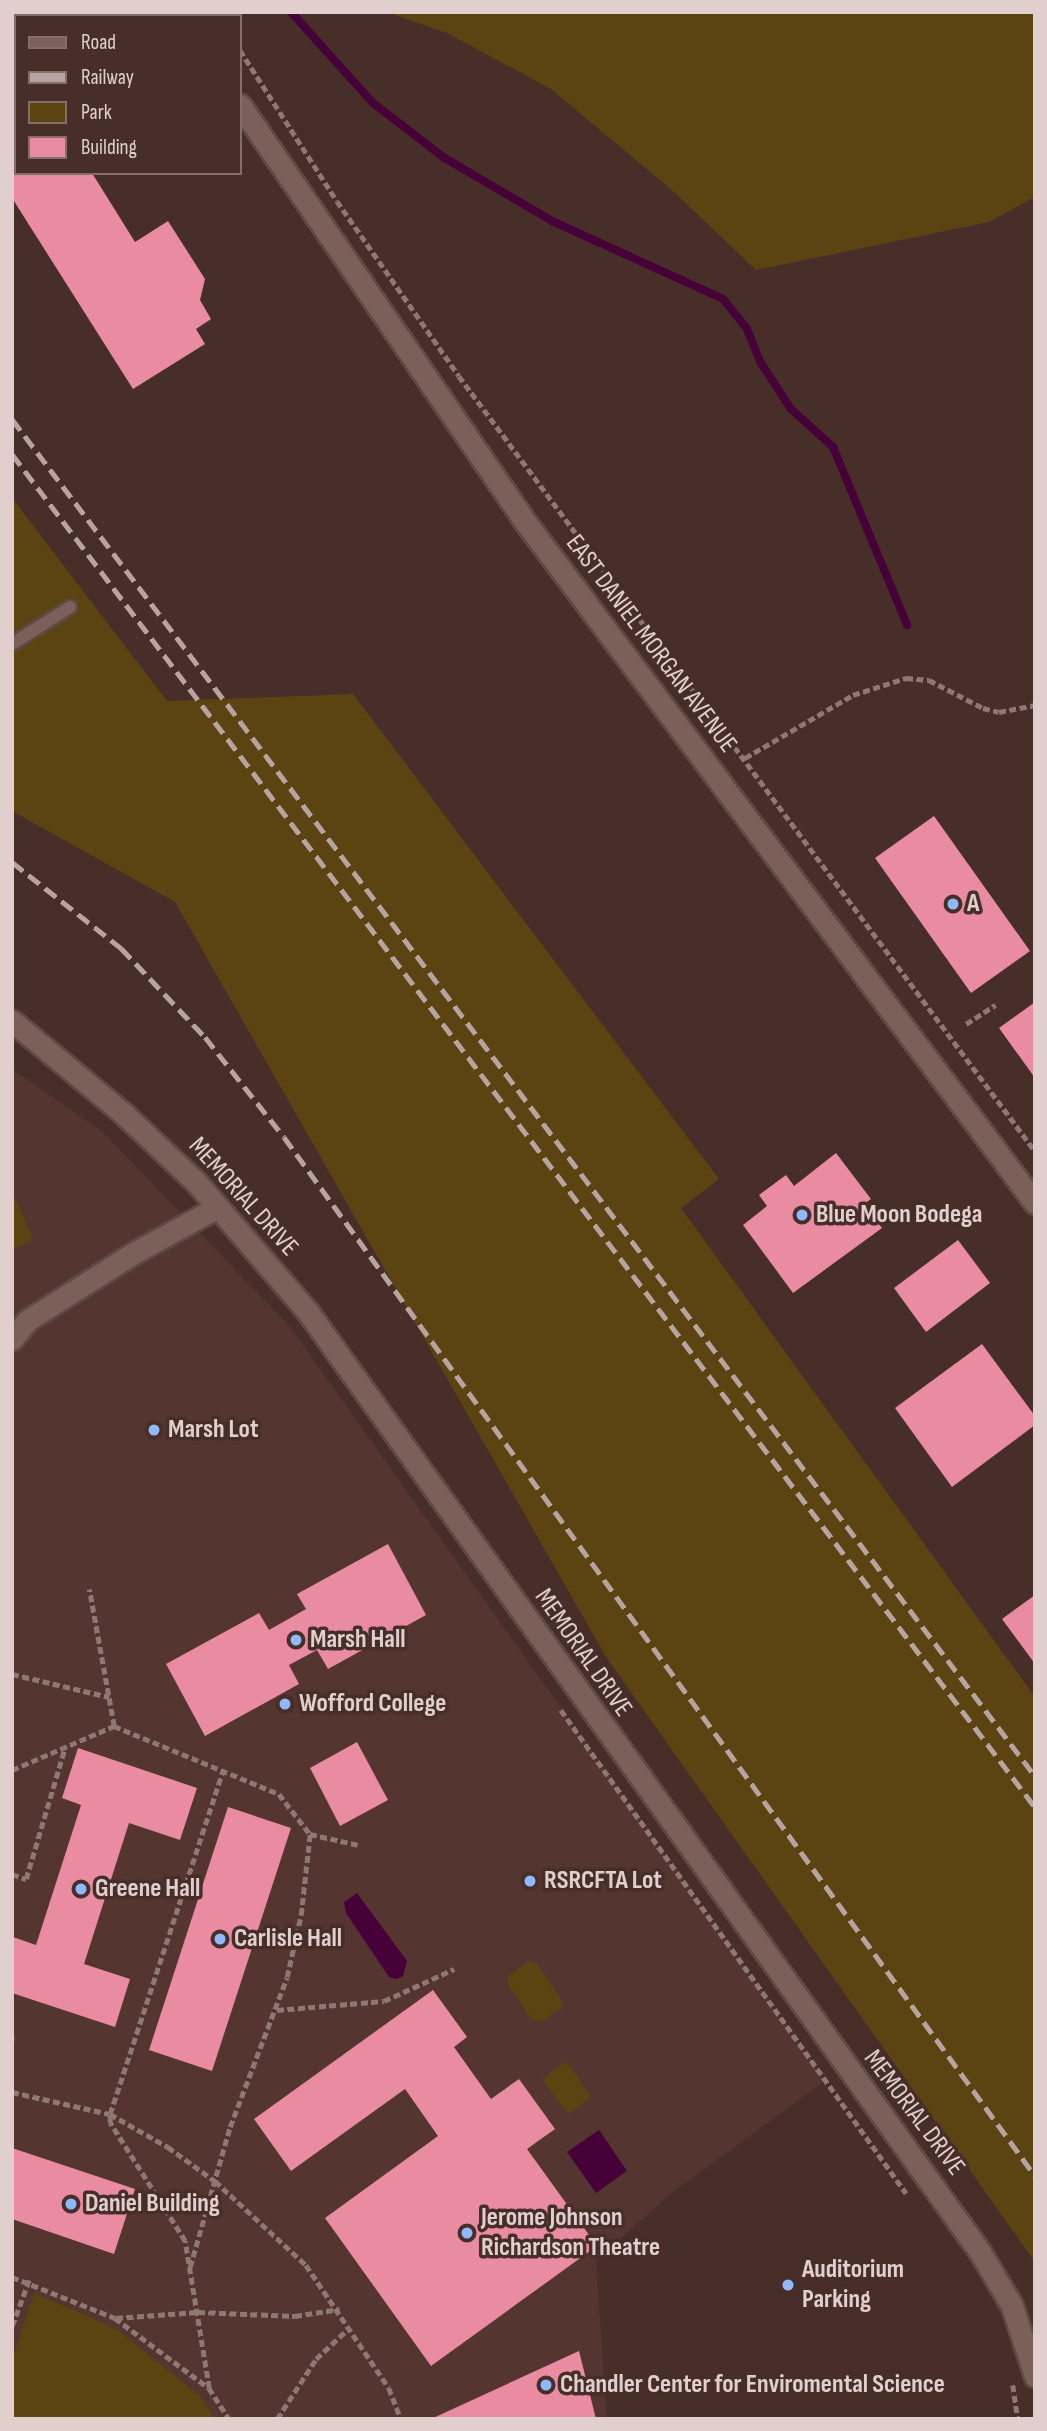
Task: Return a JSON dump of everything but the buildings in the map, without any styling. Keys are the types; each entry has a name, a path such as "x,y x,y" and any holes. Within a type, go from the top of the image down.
{"street":[{"name":"EAST DANIEL MORGAN AVENUE","path":"242,108 510,502 1035,1203"},
{"name":"MEMORIAL DRIVE","path":"12,1021 124,1114 218,1208 308,1312 945,2202 1012,2306 1035,2376"},
{"path":"12,1339 40,1312 132,1254 218,1208"}],"lane":[{"path":"12,644 70,607"}],"path":[{"path":"242,53 337,201 459,376 1035,1151"},
{"path":"745,758 853,695 906,678 929,680 983,708 999,712 1035,705"},
{"path":"966,1024 995,1005"},
{"path":"89,1590 114,1726"},
{"path":"12,1674 109,1697"},
{"path":"558,1705 914,2203"},
{"path":"12,1770 114,1726 279,1794 310,1834 358,1844"},
{"path":"12,1874 26,1879 65,1747"},
{"path":"209,2388 185,2241 110,2123 110,2114 223,1770"},
{"path":"189,2268 230,2127 277,2010 301,1915 310,1834"},
{"path":"277,2010 384,2001 454,1969"},
{"path":"12,2035 12,2043"},
{"path":"12,2092 110,2114 168,2147 215,2181 306,2265 339,2309 389,2388 401,2419"},
{"path":"12,2277 29,2280 115,2318 209,2388 230,2418"},
{"path":"12,2326 29,2280"},
{"path":"115,2318 198,2312 295,2316 339,2309"},
{"path":"277,2419 316,2359 349,2328"},
{"path":"1011,2371 1018,2419"}],"shaded area":[{"name":"Wofford College","path":"12,1069 103,1132 290,1327 826,2080 669,2195 596,2261 607,2419 12,2419"},
{"path":"357,1893 407,1961 403,1976 396,1979 389,1977 346,1913 344,1902"},
{"path":"599,2130 627,2171 596,2193 567,2152"}],"green space":[{"path":"386,12 1035,12 1035,197 989,222 756,270 673,191 551,89 447,33"},
{"path":"12,498 167,701 353,694 719,1179 681,1208 1035,1697 1035,2262 606,1657 175,902 12,811"},
{"path":"12,1190 33,1239 12,1251"},
{"path":"529,1961 537,1963 562,2001 561,2009 540,2022 531,2019 507,1983 508,1976"},
{"path":"566,2061 591,2097 568,2114 542,2079"},
{"path":"34,2293 115,2328 200,2396 215,2419 12,2419 12,2359"}],"waterway":[{"path":"291,12 373,103 443,157 552,221 723,299 747,329 761,363 791,409 833,447 907,625"}],"railway":[{"path":"12,419 1035,1776"},
{"path":"12,454 1035,1807"},
{"path":"12,862 121,948 205,1037 284,1137 1035,2176"}],"place":[{"name":"A","path":"953,904"},
{"name":"Blue Moon Bodega","path":"802,1215"},
{"name":"Marsh Lot","path":"154,1430"},
{"name":"Marsh Hall","path":"296,1640"},
{"name":"Wofford College","path":"285,1704"},
{"name":"RSRCFTA Lot","path":"530,1881"},
{"name":"Greene Hall","path":"81,1889"},
{"name":"Carlisle Hall","path":"220,1939"},
{"name":"Daniel Building","path":"71,2204"},
{"name":"Jerome Johnson Richardson Theatre","path":"467,2233"},
{"name":"Auditorium Parking","path":"788,2285"},
{"name":"Chandler Center for Enviromental Science","path":"546,2385"}]}
